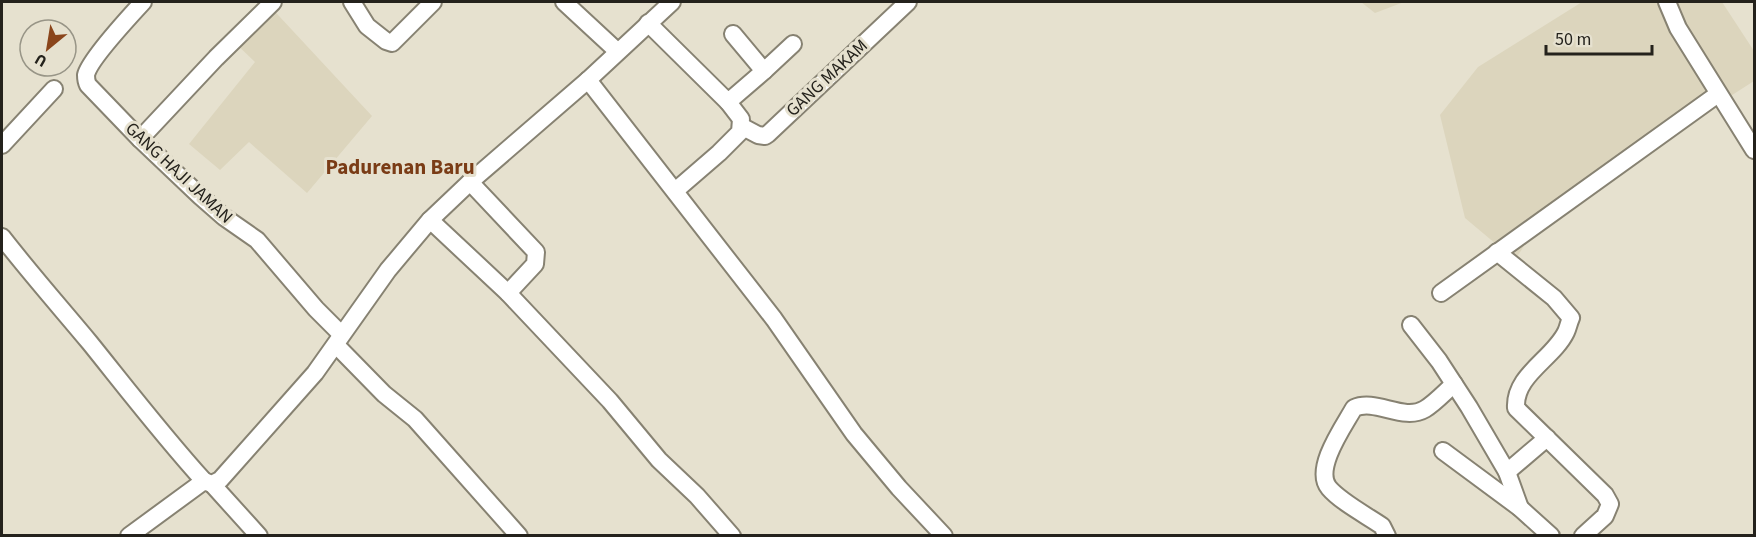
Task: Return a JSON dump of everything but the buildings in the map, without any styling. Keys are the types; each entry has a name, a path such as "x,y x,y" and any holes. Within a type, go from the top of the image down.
{"street":[{"name":"GANG HAJI JAMAN","path":"143,2 119,27 91,66 86,76 88,85 140,139 216,210 257,240 384,394 415,419 519,536"},
{"path":"140,139 216,58 273,2"},
{"path":"352,2 367,26 392,43 433,2"},
{"path":"564,2 617,51"},
{"path":"129,536 208,482 220,480 269,426 339,339 388,270 430,220 672,2"},
{"name":"GANG MAKAM","path":"741,126 759,136 768,134 908,2"},
{"path":"1667,2 1678,28 1755,150"},
{"path":"648,23 728,102 741,119 740,132 675,191"},
{"path":"733,34 764,71"},
{"path":"728,102 793,44"},
{"path":"588,80 774,319 854,434 899,488 944,536"},
{"path":"2,145 54,89"},
{"path":"1441,292 1718,94"},
{"path":"470,182 537,252 535,264 508,293"},
{"path":"430,220 508,293 603,393 659,460 697,496 732,536"},
{"path":"2,237 175,449 259,536"},
{"path":"1497,252 1554,298 1571,318 1566,333 1521,385 1515,397 1516,408 1605,495 1610,504 1605,516 1583,536"},
{"path":"1411,325 1454,384 1507,472 1520,508"},
{"path":"1387,536 1382,526 1327,486 1324,473 1330,452 1354,408 1364,405 1400,412 1416,412 1424,410 1454,384"},
{"path":"1507,472 1547,438"},
{"path":"1443,451 1520,508 1551,536"}],"shaded area":[{"path":"260,2 266,2 372,116 307,193 249,142 220,170 189,144 255,62 230,38"},
{"path":"1361,2 1404,2 1375,13"},
{"path":"1582,2 1722,2 1754,51 1754,81 1543,216 1515,260 1465,218 1440,115 1478,67"}],"district":[{"name":"Padurenan Baru","path":"400,167"}]}
